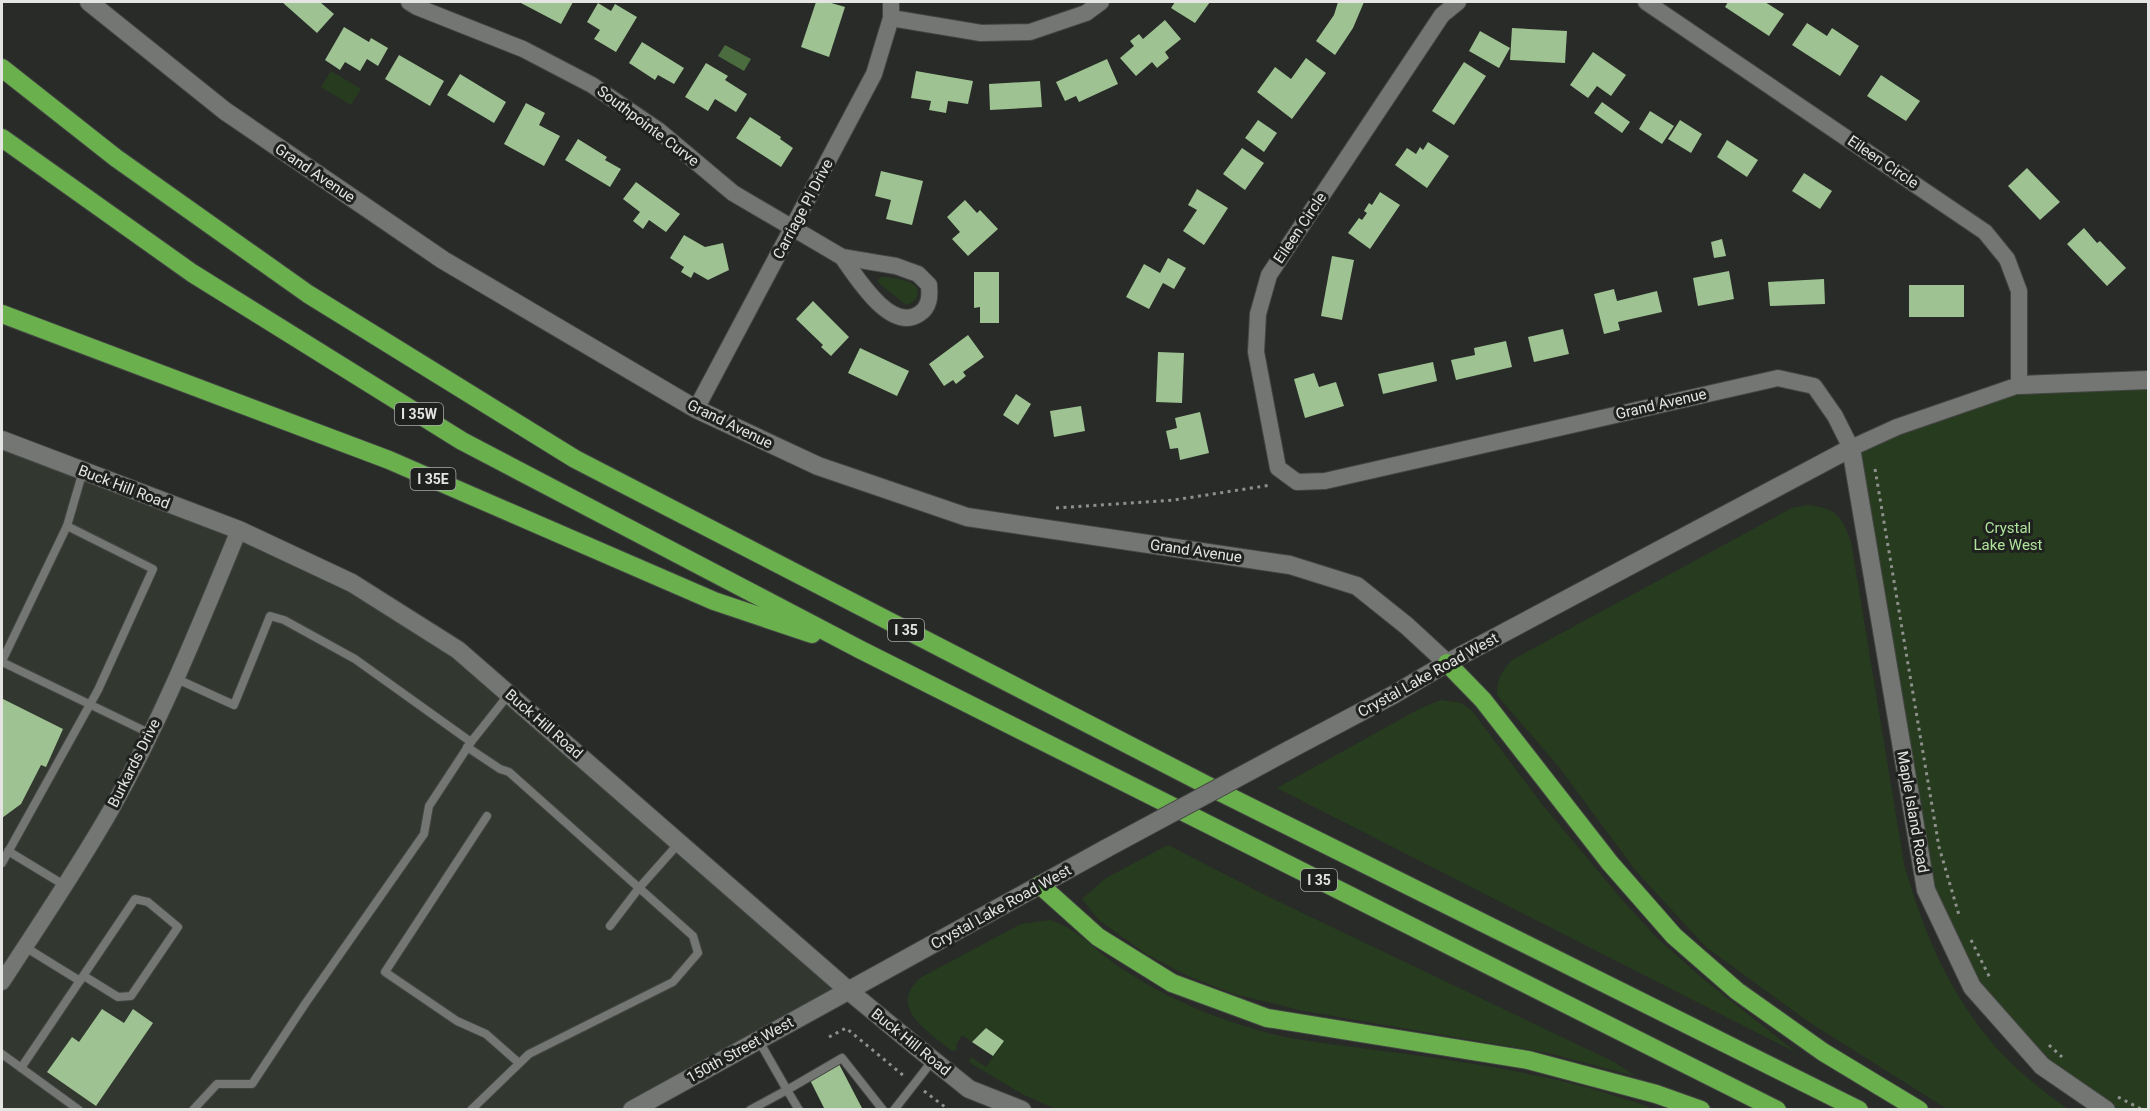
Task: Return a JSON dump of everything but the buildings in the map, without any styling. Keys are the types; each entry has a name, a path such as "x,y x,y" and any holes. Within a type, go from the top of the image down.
{"highway":[{"name":"I 35","path":"2,68 116,158 308,294 575,459 1220,792 1859,1110"},
{"name":"I 35W","path":"2,138 192,273 462,441 861,650"},
{"name":"I 35E","path":"2,314 389,460 714,601 861,650"},
{"name":"I 35","path":"861,650 1777,1110"},
{"path":"1446,663 1483,700 1610,862 1674,936 1737,991 1823,1052 1918,1110"},
{"path":"1041,885 1098,937 1172,983 1267,1018 1528,1060 1656,1094 1701,1110"}],"street":[{"name":"Grand Avenue","path":"89,2 225,111 443,260 696,409 818,466 967,517 1290,565 1357,586 1407,626 1446,663"},
{"name":"Southpointe Curve","path":"409,2 523,49 592,85 658,130 733,193 842,257 896,266 918,274 929,285 930,299 920,314 908,318 892,315 873,299 842,257"},
{"path":"891,10 981,33 1030,32 1086,13 1101,2"},
{"name":"Eileen Circle","path":"1293,479 1278,468 1256,352 1258,314 1269,275 1442,15 1458,2"},
{"name":"Eileen Circle","path":"1646,2 1985,232 2007,258 2019,291 2019,385"},
{"name":"Carriage Pl Drive","path":"696,409 874,74 891,10"},
{"name":"Grand Avenue","path":"1293,479 1326,480 1778,378 1814,386 1835,416 1851,448"},
{"path":"2019,385 2148,380"},
{"name":"Crystal Lake Road West","path":"849,991 1107,848 1393,695 1446,663 1851,448 1897,427 2019,385"},
{"name":"Buck Hill Road","path":"2,440 239,530 351,583 458,650 849,991 933,1060 969,1089 1022,1110"},
{"name":"Maple Island Road","path":"1851,448 1926,890 1972,987 2042,1066 2109,1102"},
{"name":"Burkards Drive","path":"2,982 112,807 177,679 239,530"},
{"name":"150th Street West","path":"632,1110 849,991"}],"lane":[{"path":"83,471 67,526 2,662 149,733"},
{"path":"2,863 90,706 153,569 67,526"},
{"path":"177,679 234,705 270,616 284,620 355,660 500,769 509,772 693,936 698,953 673,982 529,1054 471,1110"},
{"path":"193,1110 217,1084 252,1084 424,834 429,806 469,744 508,694"},
{"path":"487,816 385,972 457,1021 486,1034 519,1063"},
{"path":"610,926 639,888 680,842"},
{"path":"8,851 64,885"},
{"path":"21,1068 82,978 135,899 148,902 178,927 131,996 118,997 82,978 25,946"},
{"path":"758,1040 799,1110"},
{"path":"2,1054 79,1110"},
{"path":"750,1110 842,1058 884,1110"},
{"path":"894,1110 933,1060"}],"path":[{"path":"1875,469 1939,848 1960,918"},
{"path":"1056,508 1174,500 1293,479"},
{"path":"1970,939 1992,981"},
{"path":"829,1037 846,1028 949,1110"},
{"path":"2049,1046 2067,1061"},
{"path":"2109,1102 2143,1110"}],"shaded area":[{"path":"725,45 751,59 744,71 718,56"},
{"path":"2,440 239,530 458,650 849,991 632,1109 2,1109"}],"green space":[{"path":"331,71 361,89 351,105 321,87"},
{"path":"880,277 909,282 917,288 918,295 914,301 906,305 880,284 878,281"},
{"name":"Crystal Lake West","path":"2148,380 2148,1109 2106,1109 2042,1066 1972,987 1926,890 1851,448 2019,385"},
{"path":"1807,505 1824,508 1841,519 1851,542 1904,864 1931,942 1955,991 1987,1036 2019,1071 2068,1109 1947,1109 1809,1022 1706,947 1636,871 1559,767 1497,695 1500,676 1512,660 1792,508"},
{"path":"1441,700 1461,703 1472,711 1541,803 1656,937 1702,978 1797,1053 1277,788 1419,709"},
{"path":"1168,845 1265,895 1614,1062 1635,1076 1548,1053 1304,1011 1234,994 1188,976 1146,954 1099,920 1082,899 1106,878"},
{"path":"1050,920 1069,929 1112,962 1153,988 1204,1012 1239,1024 1303,1040 1452,1060 1520,1072 1588,1088 1654,1109 1056,1109 1024,1095 969,1062 971,1057 986,1067 1004,1041 985,1028 972,1042 962,1035 956,1045 957,1050 952,1051 915,1019 908,1000 911,989 920,978 1021,924"}]}
